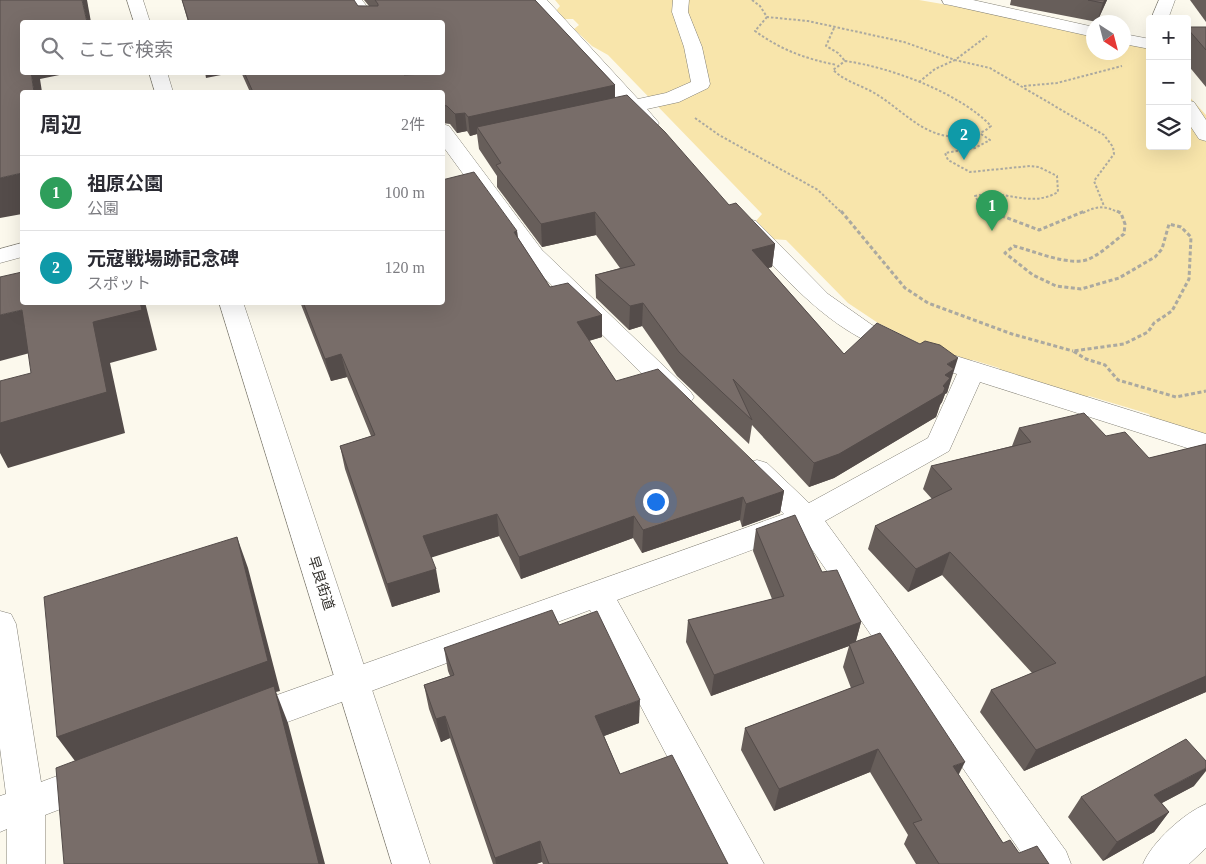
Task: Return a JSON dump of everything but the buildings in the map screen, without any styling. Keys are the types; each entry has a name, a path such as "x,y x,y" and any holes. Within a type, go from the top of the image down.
{"street":[{"path":"135,0 141,20"},
{"path":"354,0 369,20"},
{"path":"538,0 632,106 667,141"},
{"path":"604,112 672,98 701,84 693,47 680,12 681,0"},
{"path":"950,0 1086,30"},
{"path":"1160,15 1167,0"},
{"path":"1131,39 1146,42"},
{"path":"159,75 163,90"},
{"path":"405,75 416,90"},
{"path":"1191,112 1206,135"},
{"path":"453,143 534,255 699,414"},
{"path":"736,213 819,299 863,331 929,357 1206,444"},
{"path":"0,256 20,251"},
{"name":"早良街道","path":"232,305 411,864"},
{"path":"222,731 352,681 806,518 939,444 972,370"},
{"path":"742,456 806,518 1052,864"},
{"path":"597,593 745,864"},
{"path":"0,624 13,810 26,864"},
{"path":"13,810 119,770"},
{"path":"1162,864 1206,822"}],"path":[{"path":"752,0 760,6 767,17"},
{"path":"767,17 808,21 904,42 955,60 990,68 1104,136 1113,147 1114,154 1094,181 1104,206"},
{"path":"767,17 754,31 768,41 792,55 837,65"},
{"path":"834,28 826,46 838,53 845,61 919,82 984,116 992,126 981,134 951,138 931,131 918,125 876,94 844,80 833,70 837,65 845,61"},
{"path":"919,82 935,69 955,60 988,36"},
{"path":"1022,86 1057,83 1120,68 1145,53 1146,50"},
{"path":"672,98 718,135 818,190 834,203 905,288 928,303 1012,334 1073,350 1091,350 1124,344 1148,332 1154,323 1172,311 1189,279 1191,238 1176,224 1169,224 1162,249 1155,258 1119,278 1081,289 1056,286 1033,275 1005,253 1014,246 1053,256 1084,261 1102,252 1124,234 1125,224 1121,213 1104,206 1094,207 1065,221 1039,230 996,216 981,206 974,196 982,193 1027,200 1045,199 1058,192 1060,185 1058,176 1040,167 1016,166 1000,170 970,172 948,160 945,153 985,145 990,140 981,134"},
{"path":"1073,350 1086,359 1105,365 1118,380 1176,397 1206,391"}],"shaded area":[{"path":"555,0 919,0 1086,29 1086,60 1131,60 1131,40 1146,47 1146,150 1191,150 1191,98 1206,115 1206,449 1152,419 1149,414 1089,396 1083,399 1002,373 999,368 973,360 958,362 878,323 848,303 786,240 771,239 755,222 762,214 608,55 592,46 574,29 579,25 573,19 564,19 555,12 560,6"}],"place":[{"name":"元寇戦場跡記念碑","path":"964,160"},
{"name":"祖原公園","path":"992,231"}]}
